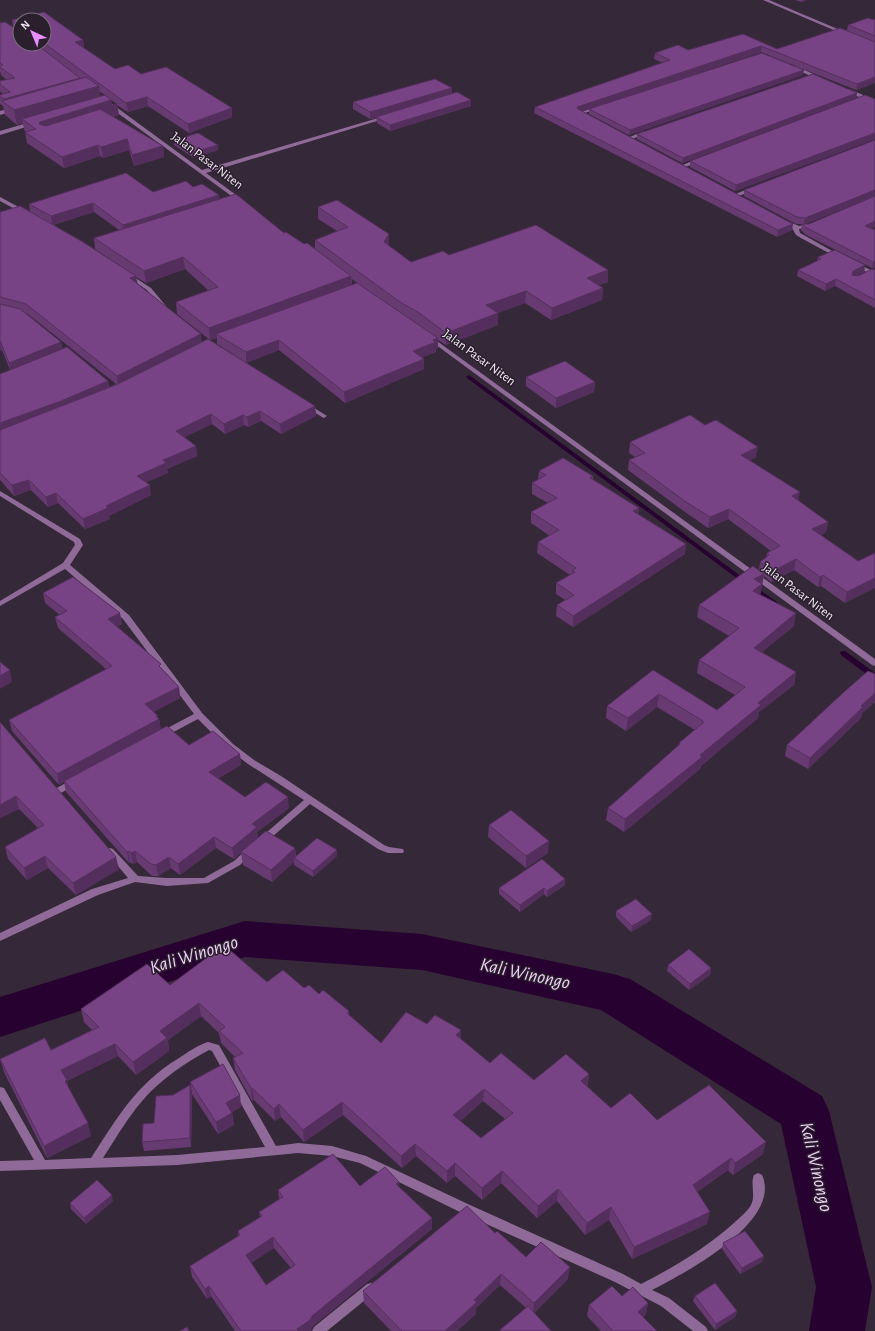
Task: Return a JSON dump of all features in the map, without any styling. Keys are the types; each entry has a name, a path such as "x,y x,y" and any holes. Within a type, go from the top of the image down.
{"street":[{"path":"764,0 852,36"},
{"path":"786,63 828,82"},
{"path":"806,78 813,75"},
{"path":"842,88 875,102"},
{"path":"857,101 864,98"},
{"name":"Jalan Pasar Niten","path":"107,102 247,206"},
{"path":"595,122 581,113 605,105"},
{"path":"0,112 22,106"},
{"path":"112,114 120,111"},
{"path":"202,172 392,115"},
{"path":"0,133 38,122"},
{"path":"628,138 650,131"},
{"path":"621,135 634,142"},
{"path":"681,167 703,158"},
{"path":"674,163 688,170"},
{"path":"736,195 758,187"},
{"path":"729,192 742,199"},
{"path":"0,199 29,215"},
{"path":"233,203 240,201"},
{"path":"775,216 795,227 805,228 819,222"},
{"path":"795,227 798,234 844,258"},
{"path":"851,262 874,272"},
{"path":"119,270 149,289 160,304 173,314"},
{"path":"860,277 874,272"},
{"name":"Jalan Pasar Niten","path":"422,331 875,663"},
{"path":"297,399 324,416"},
{"path":"0,493 77,541 79,545 66,565 0,604"},
{"path":"66,565 126,617 199,715 230,746 251,762 310,799 381,847 388,850 400,851"},
{"path":"152,740 199,715"},
{"path":"58,791 84,776"},
{"path":"0,936 96,892 135,879 167,882 205,881 237,862 310,799"},
{"path":"104,844 135,879"},
{"path":"94,1163 134,1103 150,1087 189,1056 208,1046 215,1048 273,1150"},
{"path":"0,1091 42,1164"},
{"path":"0,1166 177,1160 298,1148 332,1151 362,1159 466,1209 619,1278 665,1302 702,1331"},
{"path":"642,1290 682,1269 710,1251 745,1219 756,1206 760,1188 758,1178"},
{"path":"454,1219 466,1209"},
{"path":"318,1331 382,1279"}],"building":[{"path":"52,18 83,40 75,42 115,69 128,65 141,74 166,67 232,108 188,124 147,97 126,103 52,49"},
{"path":"868,18 875,19 875,36 848,25"},
{"path":"5,22 12,26 12,52 46,52 80,78 4,99 0,95 10,92 0,84 0,81 15,78 0,67 3,65 0,63 0,23"},
{"path":"840,28 875,42 875,77 857,84 761,46 577,107 578,109 793,224 778,230 535,107 670,60 655,53 678,45 688,50 743,34 777,49"},
{"path":"762,53 804,70 630,130 589,109"},
{"path":"813,74 857,93 683,158 637,134"},
{"path":"86,77 99,86 14,110 2,101"},
{"path":"435,79 452,88 370,112 353,102 417,84"},
{"path":"457,92 471,100 390,125 376,117"},
{"path":"105,95 111,100 40,122 39,124 46,126 100,109 163,146 132,155 127,139 101,147 98,145 62,157 25,132 36,129 22,119"},
{"path":"865,95 875,99 875,133 736,185 690,161"},
{"path":"198,133 218,145 194,152 174,140"},
{"path":"875,140 875,190 805,218 797,217 744,190"},
{"path":"126,173 153,192 186,181 193,187 202,184 219,195 123,225 93,203 51,216 29,204"},
{"path":"236,194 284,233 286,232 304,244 307,243 351,276 209,328 176,302 218,287 183,257 144,271 94,238"},
{"path":"875,196 875,221 865,226 875,230 875,261 873,262 802,224 809,224"},
{"path":"337,200 389,234 384,242 411,262 443,251 449,255 536,225 608,270 587,278 603,288 552,308 526,291 486,305 498,313 446,333 418,312 400,302 315,240 348,227 318,207"},
{"path":"20,206 83,242 136,276 130,278 201,334 117,376 26,304 0,297 0,212"},
{"path":"835,250 865,265 853,271 852,275 858,276 872,269 875,270 875,300 836,279 826,284 798,270 821,259 818,257"},
{"path":"357,283 438,338 433,340 436,342 413,351 424,359 344,392 279,340 246,352 216,334"},
{"path":"0,304 20,309 61,342 9,363 0,340"},
{"path":"208,339 315,406 280,424 260,411 247,417 243,415 224,424 211,414 176,431 196,446 163,460 166,463 137,476 150,485 106,506 108,508 83,519 56,493 46,497 29,480 12,485 0,473 0,430 118,384"},
{"path":"67,347 108,381 61,401 0,423 0,374"},
{"path":"565,361 595,382 556,398 526,377"},
{"path":"690,415 705,425 716,420 758,447 741,455 800,492 792,496 828,522 812,529 858,561 875,553 875,578 847,592 823,575 820,577 796,559 773,571 760,562 769,555 767,553 780,546 729,509 710,517 686,502 629,460 645,453 630,442"},
{"path":"563,458 593,476 590,478 639,508 633,511 686,544 573,616 557,605 574,595 556,583 575,572 572,571 576,568 538,542 559,530 531,512 557,498 532,483 546,475 539,471"},
{"path":"753,566 764,574 754,579 762,584 753,591 796,613 754,648 796,672 758,703 761,705 700,755 702,757 625,819 608,808 703,723 703,721 659,694 628,718 607,706 653,670 717,710 745,687 699,660 739,628 699,605"},
{"path":"73,577 120,613 108,619 161,664 159,666 179,687 145,704 158,716 156,716 159,719 57,774 9,720 112,666 55,617 67,611 43,593"},
{"path":"0,662 10,670 0,676"},
{"path":"868,671 875,674 875,693 861,706 863,707 810,758 787,745 844,692"},
{"path":"0,722 116,857 73,883 45,856 24,868 5,847 44,825 16,796 0,805"},
{"path":"167,726 189,745 213,731 240,754 209,772 245,797 266,782 288,797 252,824 257,827 232,848 214,837 178,864 169,857 156,865 151,864 135,851 131,853 128,851 127,852 64,781"},
{"path":"511,810 549,841 526,856 489,825"},
{"path":"266,831 295,848 271,870 241,852"},
{"path":"317,838 337,850 313,871 294,858"},
{"path":"542,859 565,879 547,891 544,888 520,905 499,888"},
{"path":"636,899 652,914 632,926 616,911"},
{"path":"224,945 267,982 283,970 304,988 309,985 319,994 323,990 349,1011 347,1013 381,1043 406,1012 427,1024 435,1015 461,1030 456,1035 490,1063 501,1053 534,1080 566,1054 589,1074 581,1081 611,1108 630,1093 657,1120 709,1085 766,1142 735,1163 731,1158 693,1185 710,1212 634,1247 611,1207 587,1223 558,1189 538,1206 502,1171 482,1188 455,1163 447,1171 415,1144 401,1156 342,1102 303,1130 279,1104 274,1109 251,1088 233,1058 243,1053 219,1031 225,1027 199,1003 160,1031 167,1038 133,1062 115,1044 61,1070 67,1080 65,1081 88,1123 44,1146 0,1059 45,1038 51,1050 99,1027 81,1009 147,964 170,985","holes":["484,1089 513,1113 481,1138 453,1115"]},
{"path":"689,949 711,968 690,984 668,965"},
{"path":"223,1064 240,1095 226,1103 232,1113 216,1122 190,1082"},
{"path":"190,1085 190,1138 142,1142 143,1124 154,1123 156,1096 173,1095"},
{"path":"333,1154 360,1186 385,1167 399,1182 396,1184 432,1218 312,1316 310,1320 297,1329 298,1331 241,1331 209,1286 205,1289 190,1266 240,1235 238,1231 262,1216 259,1212 283,1197 278,1190","holes":["273,1237 295,1265 266,1285 246,1255"]},
{"path":"97,1180 112,1195 84,1218 70,1203"},
{"path":"467,1206 495,1233 497,1231 526,1257 541,1242 570,1267 534,1303 501,1274 474,1300 477,1302 445,1331 402,1331 363,1291"},
{"path":"745,1231 764,1256 742,1268 723,1243"},
{"path":"715,1283 737,1311 716,1324 695,1296"},
{"path":"612,1286 622,1296 633,1287 648,1303 638,1312 657,1331 613,1331 589,1305"},
{"path":"528,1306 551,1331 500,1330"},
{"path":"187,1327 189,1331 180,1331"}],"waterway":[{"path":"469,377 744,581"},
{"path":"754,588 775,604"},
{"path":"843,653 875,677"},
{"name":"Kali Winongo","path":"0,1017 245,939 422,952 613,993 804,1111 844,1287 837,1331"}]}
